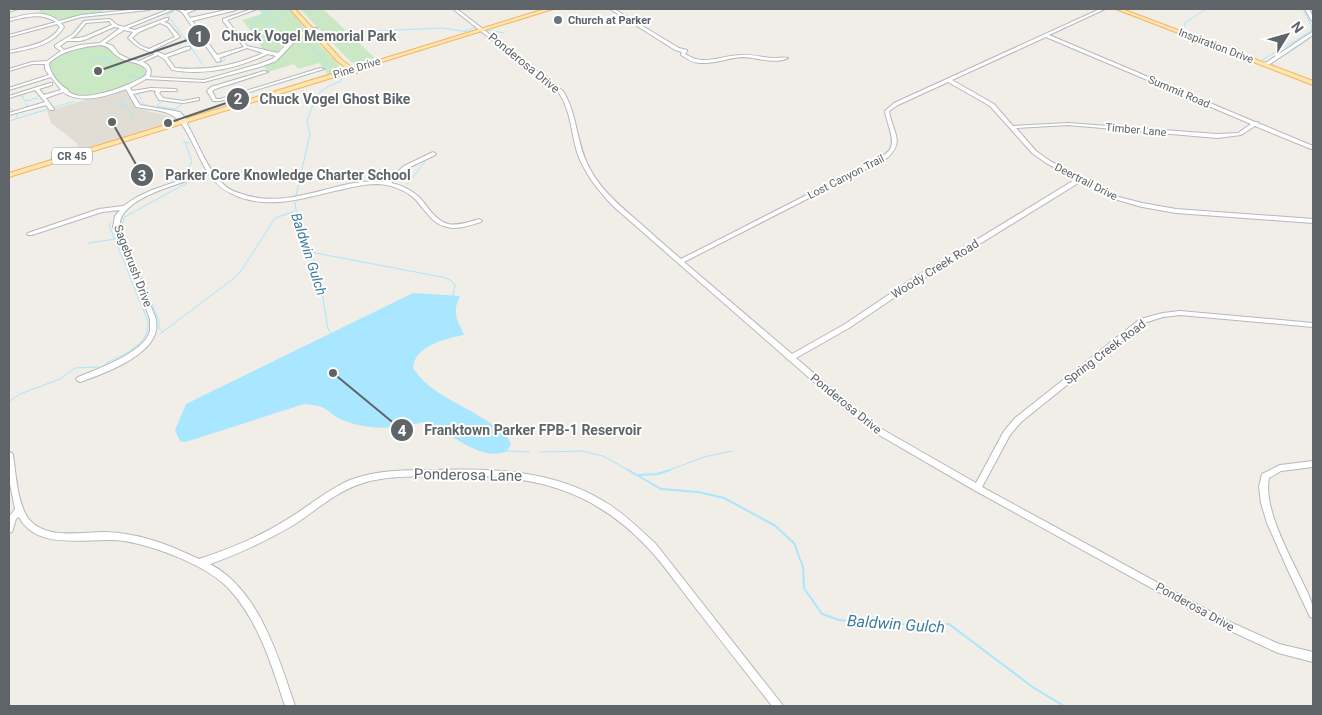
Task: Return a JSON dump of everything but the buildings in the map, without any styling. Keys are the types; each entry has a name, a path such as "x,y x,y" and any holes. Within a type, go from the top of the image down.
{"main road":[{"path":"292,9 312,29 330,43 352,69"},
{"path":"298,9 321,41 344,67 340,71 313,81"},
{"name":"Pine Drive","path":"9,177 362,65 550,9"},
{"name":"Inspiration Drive","path":"1118,9 1313,83"},
{"path":"292,41 311,34 318,41 321,41"},
{"name":"Pine Drive","path":"184,123 448,40"},
{"path":"340,61 352,69"}],"street":[{"path":"9,11 16,9"},
{"path":"9,36 87,15 149,9"},
{"path":"101,44 122,28 173,9"},
{"path":"178,9 184,13 219,61"},
{"path":"184,13 194,9"},
{"path":"189,20 235,9"},
{"path":"255,9 224,19 247,47 278,55"},
{"name":"Ponderosa Drive","path":"455,9 560,92 570,109 580,155 592,178 614,205 877,430 977,488 1243,633 1278,648 1313,656"},
{"path":"612,9 677,49 685,50 683,54 693,60 711,62 745,56 776,60 786,58"},
{"name":"Lost Canyon Trail","path":"681,261 885,157 892,151 895,145 887,112 896,104 1103,9"},
{"path":"1307,9 1313,20"},
{"path":"9,20 38,15 50,16 58,22 61,29 52,37 9,52"},
{"path":"167,19 137,32 130,39 136,46 164,57 174,69 209,71 254,59 266,53"},
{"path":"64,52 56,46 75,34 81,24 85,22 110,20 115,25 137,32"},
{"path":"148,51 178,37 168,24 162,22"},
{"path":"66,40 75,41 88,38 104,28 115,25"},
{"path":"292,41 312,29"},
{"path":"48,62 46,66 51,74 71,96 84,97 127,87 145,78 205,81 232,74 268,63 297,34 312,29"},
{"path":"1263,64 1268,63 1313,33"},
{"name":"Summit Road","path":"1045,35 1313,148"},
{"path":"9,70 34,63 48,62 64,52 101,44 112,46 122,58 140,62 149,70 145,78"},
{"path":"216,57 247,47"},
{"path":"164,57 188,48"},
{"path":"140,62 158,54"},
{"path":"266,72 212,88 209,91 215,99 219,100 322,69"},
{"path":"177,81 189,70"},
{"path":"9,87 51,74"},
{"path":"232,74 237,81"},
{"name":"Deertrail Drive","path":"948,80 988,101 1034,152 1052,165 1113,197 1154,208 1201,214 1313,221"},
{"path":"9,97 50,84"},
{"path":"127,87 138,106 166,112 176,116 184,123 218,183 229,192 241,197 261,200 299,199 362,184 388,183 410,192 440,224 457,227 479,221"},
{"path":"36,88 52,108"},
{"path":"257,89 262,97"},
{"path":"43,97 65,90"},
{"path":"159,90 157,94 163,99 184,102 197,99"},
{"path":"131,95 139,92 175,90"},
{"path":"150,109 163,99"},
{"path":"9,114 48,103"},
{"name":"Timber Lane","path":"1013,127 1074,124 1217,136 1239,134 1256,123"},
{"path":"388,183 406,167 433,154"},
{"name":"Sagebrush Drive","path":"80,378 130,356 145,345 154,331 153,319 116,227 116,219 123,208 146,195 211,172"},
{"name":"Woody Creek Road","path":"792,358 1079,180"},
{"path":"30,234 101,210 123,208"},
{"name":"Spring Creek Road","path":"977,488 1008,433 1017,421 1142,321 1163,314 1180,313 1313,326"},
{"path":"9,454 19,510 29,525 41,532 63,536 120,536 138,539 199,563 224,578 243,599 263,634 290,706"},
{"path":"1313,464 1280,468 1266,476 1263,483 1265,500 1275,532 1313,614"},
{"name":"Ponderosa Lane","path":"199,563 239,549 267,536 343,488 362,480 387,475 463,472 508,474 539,478 570,488 594,499 634,528 662,559 778,706"},
{"path":"9,529 13,517 19,510"}],"shaded area":[{"path":"124,89 136,108 173,117 174,122 73,154 78,150 77,143 51,123 47,111"}],"green space":[{"path":"42,9 105,9 102,12 61,20 52,15 37,14"},
{"path":"290,9 305,29 292,36 277,52 260,49 262,47 259,45 262,44 242,20 262,14 259,10"},
{"path":"300,9 323,9 377,60 361,64 351,62"},
{"path":"302,35 311,36 342,68 335,73 263,94 328,74 319,63 298,69 294,64 268,72 264,66 281,56"},
{"path":"102,45 121,59 144,67 144,70 147,72 135,82 112,91 88,96 72,95 49,68 49,63 54,58 73,49"}],"water":[{"path":"413,293 460,296 456,312 464,335 449,338 425,349 415,360 413,368 429,386 483,418 504,433 511,444 507,451 497,454 476,450 428,421 404,426 370,427 336,417 322,407 304,404 192,440 180,441 175,430 186,404"}],"waterway":[{"path":"309,13 311,9"},
{"path":"1183,31 1185,23 1206,9"},
{"path":"1303,9 1312,27 1311,31"},
{"path":"1310,9 1313,15"},
{"path":"250,29 255,19 272,10"},
{"path":"173,12 167,14 187,42"},
{"name":"Baldwin Gulch","path":"286,14 269,22 264,29 273,39 289,42"},
{"path":"1135,14 1191,35"},
{"path":"464,31 477,27"},
{"path":"332,37 356,32 442,28 469,32"},
{"path":"487,30 504,33"},
{"path":"475,33 481,32"},
{"path":"1292,43 1309,32"},
{"path":"1285,55 1309,39"},
{"name":"Baldwin Gulch","path":"293,42 314,40"},
{"name":"Baldwin Gulch","path":"306,42 335,72"},
{"path":"188,43 203,65"},
{"path":"1284,47 1291,43"},
{"path":"1262,60 1282,48"},
{"path":"1279,68 1271,64 1283,56"},
{"path":"91,61 106,57 120,74"},
{"path":"222,62 225,60 223,57"},
{"path":"127,76 139,78"},
{"name":"Baldwin Gulch","path":"296,196 310,134 307,121 315,99 319,93 341,81 342,78"},
{"path":"24,97 22,95 25,94"},
{"path":"138,94 141,99"},
{"path":"21,96 25,101 31,100"},
{"path":"32,99 37,98"},
{"path":"120,99 134,118"},
{"path":"9,121 75,101"},
{"path":"142,102 146,105"},
{"path":"26,103 27,107 31,107"},
{"path":"160,103 157,106 166,108"},
{"path":"167,108 175,109 182,104"},
{"path":"118,107 124,105"},
{"path":"10,108 14,111"},
{"path":"16,118 17,113"},
{"path":"184,178 192,161 185,142"},
{"path":"407,184 425,162"},
{"path":"121,219 183,185"},
{"name":"Baldwin Gulch","path":"295,202 298,226 310,252"},
{"path":"163,332 234,278 241,271 275,218 293,212"},
{"path":"121,227 124,219"},
{"path":"111,223 109,225 115,239"},
{"path":"121,229 124,236"},
{"path":"125,238 130,251"},
{"path":"89,243 115,239"},
{"path":"115,239 120,252"},
{"path":"310,252 442,277 451,280 455,285 453,296"},
{"name":"Baldwin Gulch","path":"310,252 320,280 328,329 332,334"},
{"path":"131,253 135,262"},
{"path":"121,254 126,266"},
{"path":"136,264 138,269"},
{"path":"127,269 140,302"},
{"path":"139,271 143,281"},
{"path":"144,283 150,299"},
{"path":"151,302 159,321 159,328 163,332"},
{"path":"106,363 134,348 145,337 148,323 141,304"},
{"path":"10,401 20,394 60,379 75,368 98,367"},
{"name":"Baldwin Gulch","path":"507,451 529,452"},
{"name":"Baldwin Gulch","path":"540,452 582,451 603,456 630,471"},
{"path":"668,471 704,457 732,451"},
{"name":"Baldwin Gulch","path":"628,470 661,489 698,492 724,498 774,525 794,543 803,567 804,588 822,614 839,620 881,624 949,624 1034,688 1064,706"},
{"path":"639,475 657,474 668,471"}],"place":[{"name":"Church at Parker","path":"558,20"},
{"name":"Chuck Vogel Memorial Park","path":"98,71"},
{"name":"Parker Core Knowledge Charter School","path":"112,122"},
{"name":"Chuck Vogel Ghost Bike","path":"168,123"},
{"name":"Franktown Parker FPB-1 Reservoir","path":"333,373"}]}
